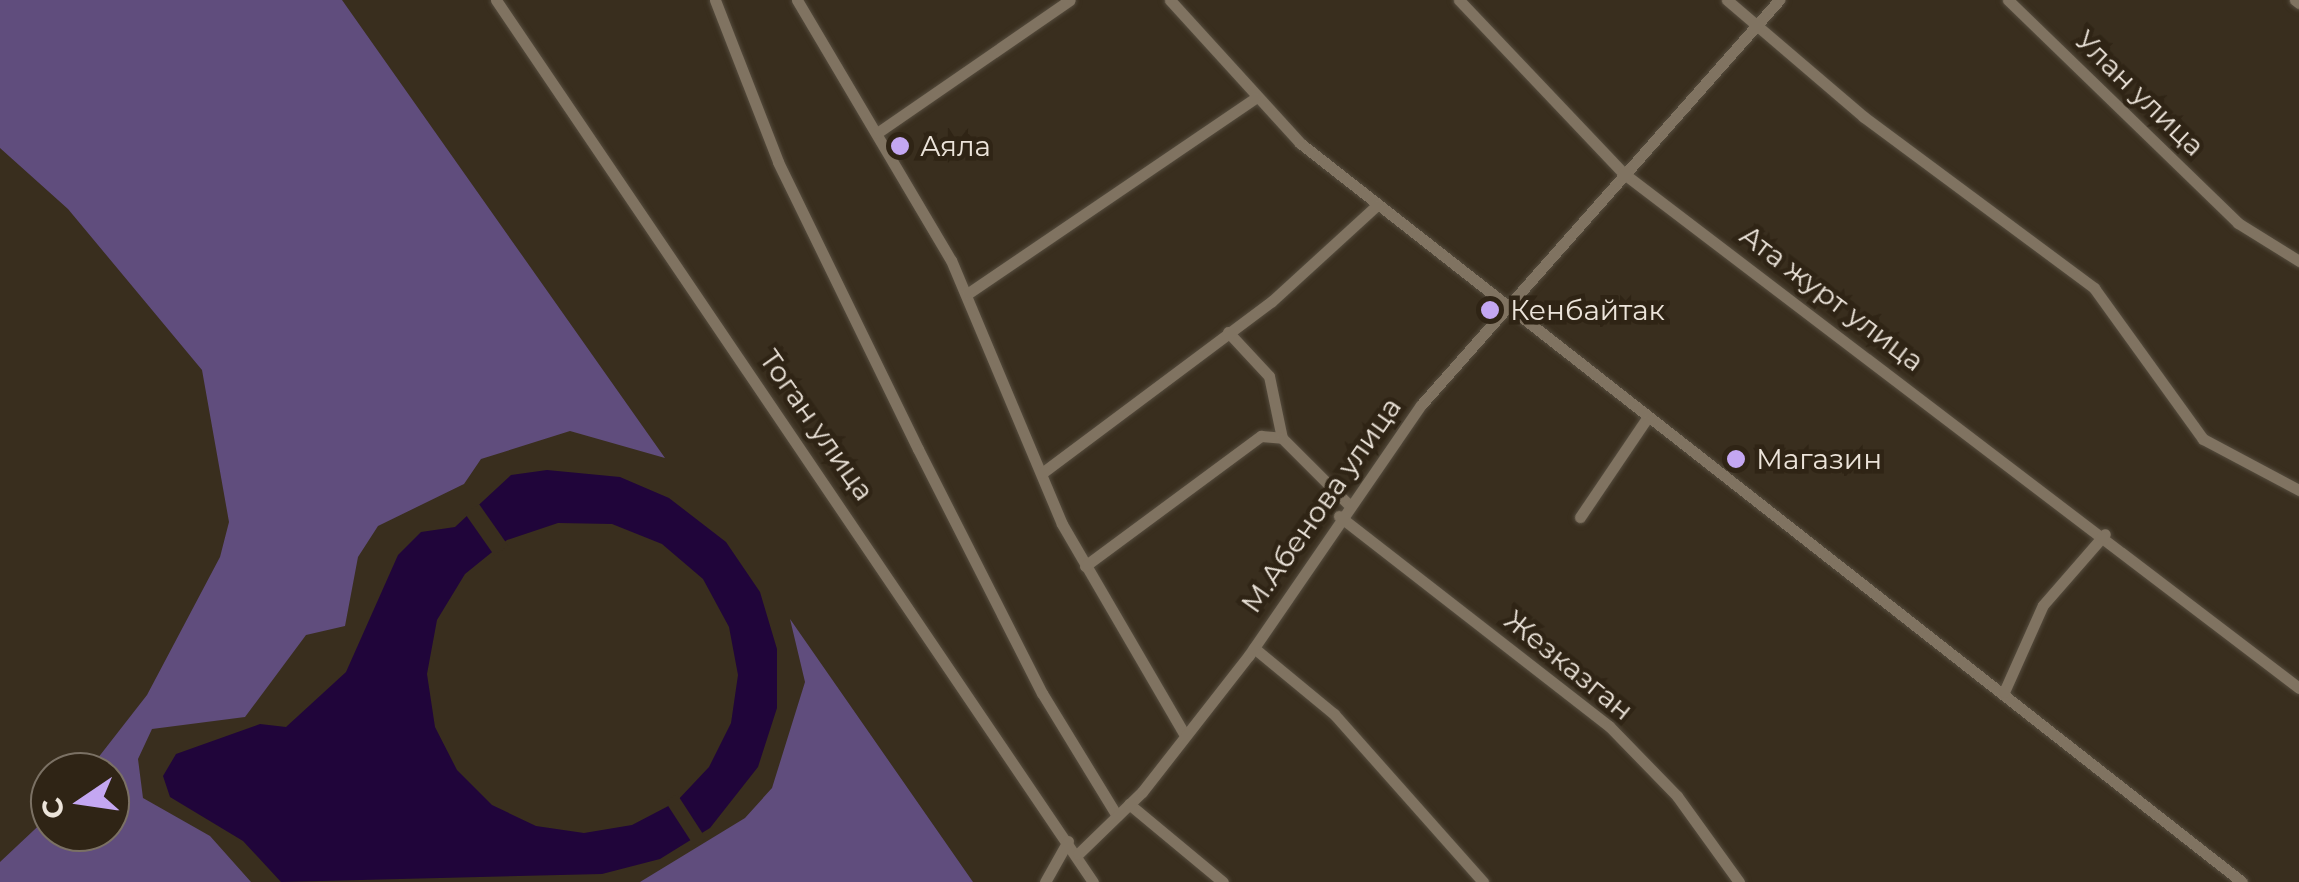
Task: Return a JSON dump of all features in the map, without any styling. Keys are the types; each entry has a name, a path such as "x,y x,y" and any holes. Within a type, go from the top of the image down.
{"street":[{"name":"Тоган улица","path":"496,0 1078,854 1093,882"},
{"path":"715,0 778,162 909,431 1042,693 1117,816"},
{"path":"797,0 967,294 1085,566 1185,735"},
{"path":"877,133 1070,0"},
{"path":"1170,0 1255,98 1377,205 1645,421 2004,692 2242,882"},
{"name":"Ата журт улица","path":"1459,0 1624,173 2201,607 2299,688"},
{"path":"1727,0 1755,27 2094,288 2203,439 2299,490"},
{"name":"М.Абенова улица","path":"1078,854 1129,804 1254,648 1347,503 1505,308 1779,0"},
{"name":"Улан улица","path":"2008,0 2238,223 2299,261"},
{"path":"967,294 1255,98"},
{"path":"1042,473 1228,332 1377,205"},
{"path":"1228,332 1269,376 1282,438 1347,503"},
{"path":"1580,516 1645,421"},
{"path":"1085,566 1261,436 1282,438"},
{"name":"Жезказган","path":"1339,516 1609,726 1678,796 1738,882"},
{"path":"2004,692 2043,604 2105,534"},
{"path":"1254,648 1334,714 1483,882"},
{"path":"1129,804 1223,882"},
{"path":"1045,882 1068,841"}],"shaded area":[{"path":"0,0 342,0 665,458 570,431 481,459 464,484 378,526 358,557 345,626 306,635 245,717 152,729 138,759 143,798 210,836 251,882 0,882 0,862 30,834 30,852 130,852 130,752 103,752 147,695 220,557 229,522 202,370 68,209 0,148"},
{"path":"547,470 620,477 669,498 726,542 760,592 777,649 777,708 758,767 710,828 660,859 602,874 281,882 243,841 170,797 163,776 176,754 260,724 286,727 346,672 398,555 421,532 455,527 511,475","holes":["558,523 612,524 662,544 703,579 729,627 738,675 731,723 709,767 676,802 632,825 584,833 536,826 492,805 457,770 435,727 427,674 437,620 465,574 507,540"]},
{"path":"790,619 973,882 640,882 745,818 772,788 805,682"}],"pier":[{"path":"479,504 508,546 494,556 465,514"},
{"path":"677,794 706,838 694,846 665,802"}],"place":[{"name":"Аяла","path":"900,146"},
{"name":"Кенбайтак","path":"1490,310"},
{"name":"Магазин","path":"1736,459"}]}
